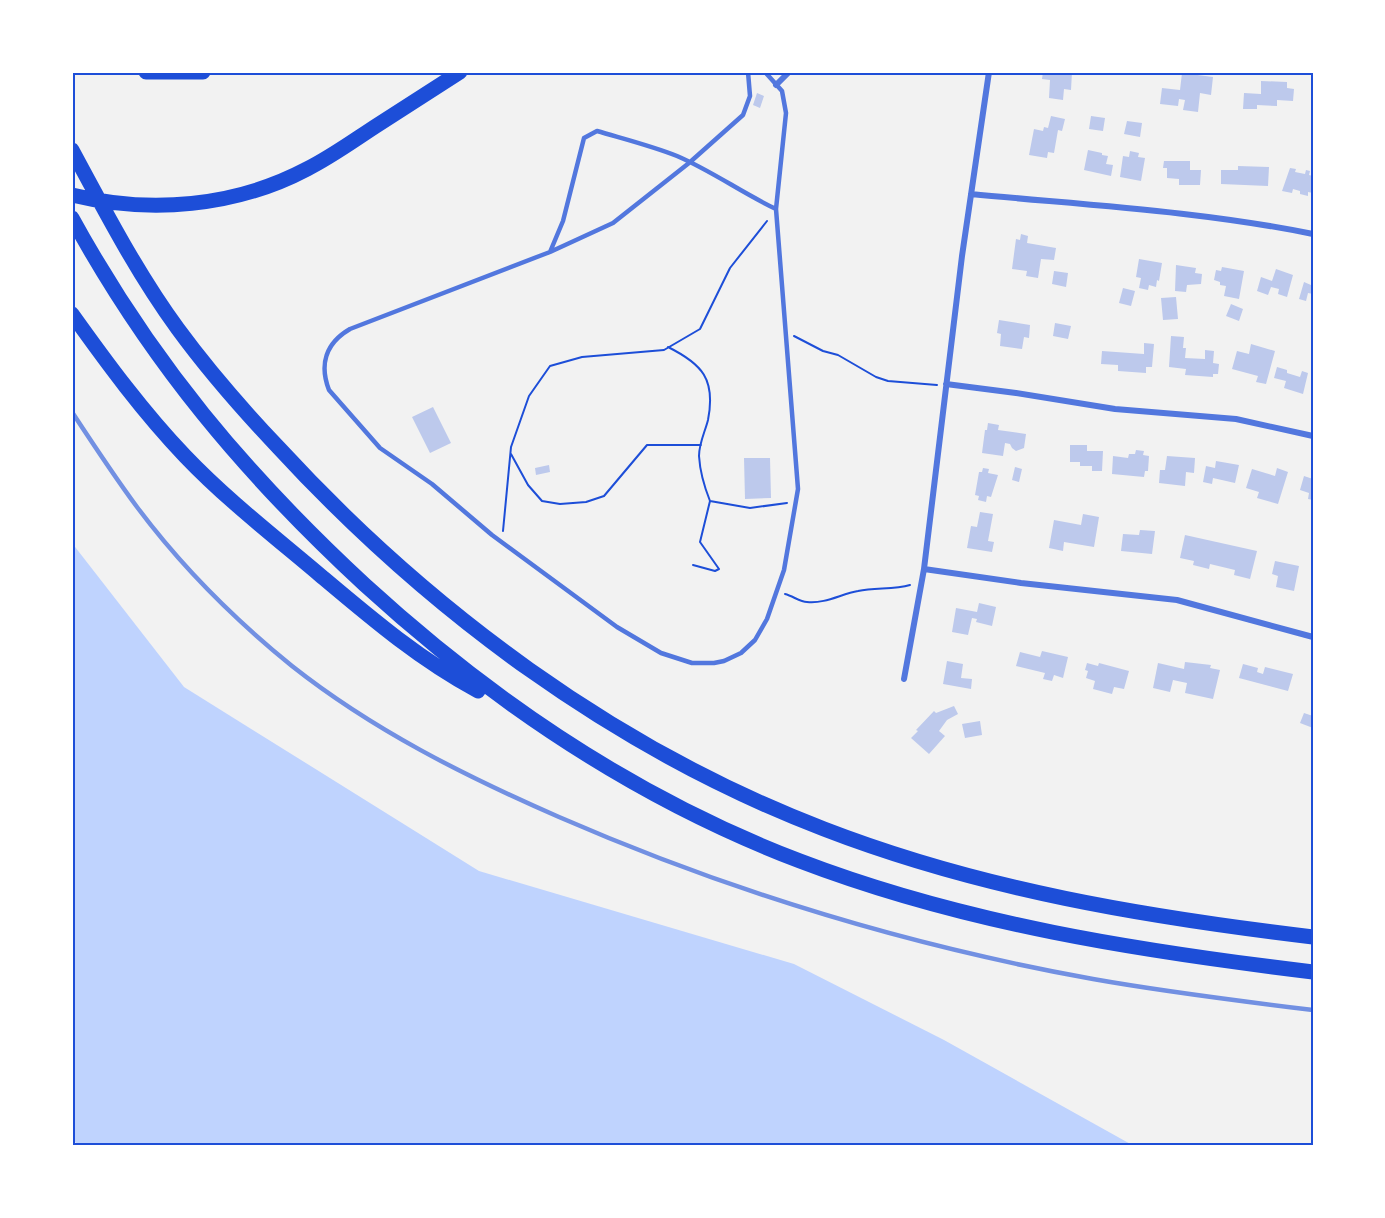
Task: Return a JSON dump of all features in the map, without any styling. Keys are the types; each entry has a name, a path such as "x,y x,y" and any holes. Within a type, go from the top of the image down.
{"highway":[{"path":"146,72 203,72"},
{"path":"72,195 117,204 161,206 218,200 258,189 288,178 323,160 460,72"},
{"path":"72,150 136,266 179,330 228,392 284,454 335,508 414,580 497,646 586,708 680,763 731,789 824,829 924,863 1088,904 1313,937"},
{"path":"72,218 136,325 174,378 235,453 285,507 379,597 454,662 515,708 570,745 655,795 753,842 842,876 958,911 1053,933 1170,954 1313,972"},
{"path":"72,314 115,373 168,437 239,508 409,648 461,682 515,708"}],"street":[{"path":"776,84 789,72"},
{"path":"904,680 924,569 946,384 988,72"},
{"path":"971,194 1188,214 1266,224 1313,234"},
{"path":"946,384 1115,409 1236,419 1313,436"},
{"path":"924,569 1021,584 1169,599 1207,607 1313,637"}],"lane":[{"path":"748,72 750,96 743,115 690,163 613,223 550,252 350,329 334,340 325,357 325,374 329,390 380,448 432,484 502,543 616,627 661,653 692,663 714,663 736,656 748,647 764,627 784,570 798,489 776,209 786,113 782,91 765,72"},
{"path":"550,252 563,221 584,138 597,131 678,156 776,209"}],"path":[{"path":"502,543 510,453 529,396 550,366 582,357 664,350 700,329 730,268 776,209"},
{"path":"786,333 823,351 838,355 882,379 932,385 946,384"},
{"path":"668,347 691,359 705,375 710,400 708,421 702,435 699,455 703,484 710,501 700,542 719,569 715,571 693,565"},
{"path":"510,453 528,485 542,501 560,504 586,502 604,496 647,445 701,445"},
{"path":"710,501 750,508 782,502 796,504"},
{"path":"776,592 794,596 803,602 816,603 860,590 897,589 922,583"}],"water":[{"path":"72,543 184,687 479,871 794,964 944,1040 1134,1146 81,1146 72,1140"}],"building":[{"path":"1043,72 1072,72 1071,90 1064,89 1063,100 1049,98 1050,80 1042,79"},
{"path":"1182,73 1213,77 1211,95 1200,93 1198,112 1183,110 1185,100 1179,99 1178,106 1160,104 1162,88 1180,90"},
{"path":"1261,81 1287,82 1287,88 1294,89 1293,101 1277,100 1277,106 1257,105 1257,109 1243,109 1244,93 1261,94"},
{"path":"757,93 764,96 760,108 753,105"},
{"path":"1051,116 1065,119 1062,131 1058,130 1054,153 1048,152 1047,158 1029,155 1034,129 1043,131 1044,127 1048,128"},
{"path":"1091,116 1105,118 1103,131 1089,129"},
{"path":"1127,121 1142,123 1140,137 1124,134"},
{"path":"1088,150 1108,156 1106,164 1113,165 1111,176 1084,170"},
{"path":"1130,151 1139,153 1138,157 1145,158 1141,181 1120,177 1123,156 1129,157"},
{"path":"1164,161 1190,161 1190,170 1201,170 1200,185 1179,185 1179,179 1167,178 1167,168 1163,168"},
{"path":"1238,166 1269,167 1268,186 1221,184 1221,170 1238,170"},
{"path":"1290,168 1296,169 1295,172 1305,174 1306,170 1310,171 1309,175 1313,176 1313,193 1308,192 1308,196 1293,189 1292,193 1282,191"},
{"path":"1021,234 1028,236 1027,243 1056,248 1054,260 1041,259 1038,278 1026,276 1027,271 1012,269 1016,239 1020,240"},
{"path":"1139,259 1162,263 1156,287 1149,285 1148,290 1139,288 1141,278 1136,277"},
{"path":"1176,265 1196,268 1195,273 1202,274 1201,284 1187,285 1186,292 1175,291"},
{"path":"1222,267 1244,271 1239,299 1224,296 1226,286 1214,280 1216,270 1221,271"},
{"path":"1276,269 1293,275 1287,297 1278,294 1279,289 1271,287 1268,295 1257,291 1261,277 1272,281"},
{"path":"1054,271 1068,273 1066,287 1052,284"},
{"path":"1312,279 1313,294 1308,293 1306,301 1299,299 1304,282 1311,285"},
{"path":"1123,288 1135,291 1131,306 1119,303"},
{"path":"1176,297 1178,319 1163,320 1161,298"},
{"path":"1231,304 1243,309 1239,321 1226,316"},
{"path":"999,320 1030,325 1029,338 1024,337 1022,349 1000,346 1001,334 997,333"},
{"path":"1055,323 1071,326 1068,339 1053,336"},
{"path":"1171,336 1184,337 1185,358 1205,359 1205,350 1214,351 1213,363 1219,364 1218,374 1213,374 1213,377 1185,375 1186,369 1169,367"},
{"path":"1144,343 1154,344 1152,367 1146,367 1146,373 1118,371 1118,365 1101,364 1102,351 1144,354"},
{"path":"1251,344 1275,351 1266,384 1256,382 1258,376 1232,369 1237,351 1249,354"},
{"path":"1277,367 1300,377 1302,371 1308,373 1303,394 1284,388 1286,381 1274,378"},
{"path":"433,407 451,443 430,453 412,417"},
{"path":"988,423 999,425 998,430 1026,434 1024,448 1016,451 1010,444 1005,443 1003,456 982,453"},
{"path":"1070,445 1087,445 1087,451 1103,451 1102,471 1092,471 1092,466 1080,466 1080,462 1070,462"},
{"path":"1136,450 1144,451 1143,455 1149,456 1148,471 1145,471 1144,477 1112,474 1113,456 1128,458 1129,454 1135,454"},
{"path":"1167,456 1195,458 1194,473 1186,472 1185,486 1159,483 1160,470 1165,470"},
{"path":"744,458 770,458 771,498 745,499"},
{"path":"1216,461 1239,465 1235,483 1213,478 1212,484 1203,482 1206,466 1215,468"},
{"path":"549,465 550,472 536,475 535,468"},
{"path":"1015,467 1022,469 1019,482 1012,480"},
{"path":"983,468 989,469 988,473 998,475 991,497 987,496 986,502 978,500 979,496 975,495 979,472 982,472"},
{"path":"1277,468 1288,472 1278,504 1257,498 1259,492 1246,488 1252,469 1275,476"},
{"path":"1304,476 1313,479 1313,500 1308,499 1309,493 1300,490"},
{"path":"980,512 993,514 988,541 994,542 992,552 967,548 971,526 977,527"},
{"path":"1083,514 1099,517 1094,547 1064,542 1063,551 1049,548 1054,520 1081,525"},
{"path":"1140,530 1155,531 1152,554 1121,551 1123,534 1139,535"},
{"path":"1185,535 1257,551 1250,579 1234,575 1235,570 1210,564 1209,569 1193,565 1194,561 1180,558"},
{"path":"1275,561 1299,566 1294,591 1276,587 1278,576 1272,574"},
{"path":"979,603 996,607 992,626 976,622 977,619 972,618 968,635 952,632 956,608 977,612"},
{"path":"1042,651 1068,657 1063,678 1054,675 1052,681 1043,679 1045,673 1016,666 1020,652 1040,657"},
{"path":"947,661 963,664 961,678 972,679 971,689 943,684"},
{"path":"1185,662 1211,665 1210,668 1220,670 1213,699 1185,693 1187,683 1173,680 1170,692 1153,688 1158,663 1184,669"},
{"path":"1087,663 1098,666 1099,663 1129,671 1124,689 1114,687 1112,694 1093,689 1095,681 1086,678"},
{"path":"1243,664 1258,668 1257,672 1263,674 1265,667 1293,674 1288,691 1239,678"},
{"path":"954,706 958,714 947,720 939,731 945,736 929,754 911,738 934,711 936,713"},
{"path":"1304,713 1313,716 1313,728 1300,723"},
{"path":"980,721 982,735 965,738 962,724"}],"railway":[{"path":"72,412 120,484 154,529 190,571 249,630 292,666 355,711 421,750 489,785 559,817 688,869 888,933 1024,966 1093,979 1313,1010"}]}
